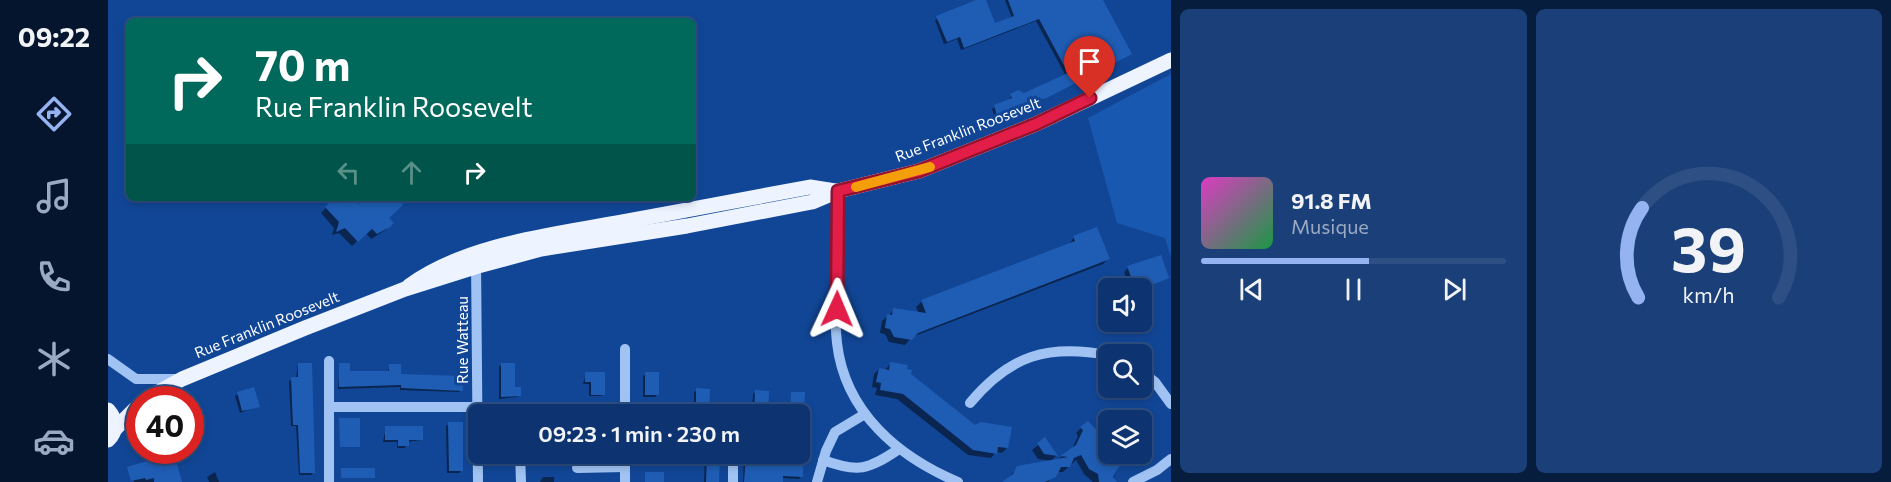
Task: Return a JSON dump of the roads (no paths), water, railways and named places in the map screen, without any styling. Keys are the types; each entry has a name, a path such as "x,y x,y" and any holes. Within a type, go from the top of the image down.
{"main road":[{"name":"Rue Franklin Roosevelt","path":"169,386 405,289 426,273 476,260 538,237 810,188 838,191 919,171 988,144 1171,60"},
{"path":"111,435 109,411 126,407"},
{"path":"111,435 126,419"}],"street":[{"path":"838,191 837,344 846,373 865,414 899,449 933,471 958,482"},
{"name":"Rue Watteau","path":"476,260 478,404"},
{"path":"625,349 625,404"},
{"path":"970,403 986,383 1008,367 1044,351 1081,350 1098,353"},
{"path":"108,359 136,379 182,379"},
{"path":"329,362 329,481"},
{"path":"1152,380 1171,404"},
{"path":"329,406 468,407"},
{"path":"817,482 823,460 835,432 865,414"},
{"path":"823,460 845,468 860,469 878,463 899,449"},
{"path":"1133,482 1171,459"},
{"name":"Rue Watteau","path":"478,464 478,482"},
{"path":"520,464 521,482"},
{"path":"733,464 733,482"},
{"path":"578,468 625,467 625,482"}]}
